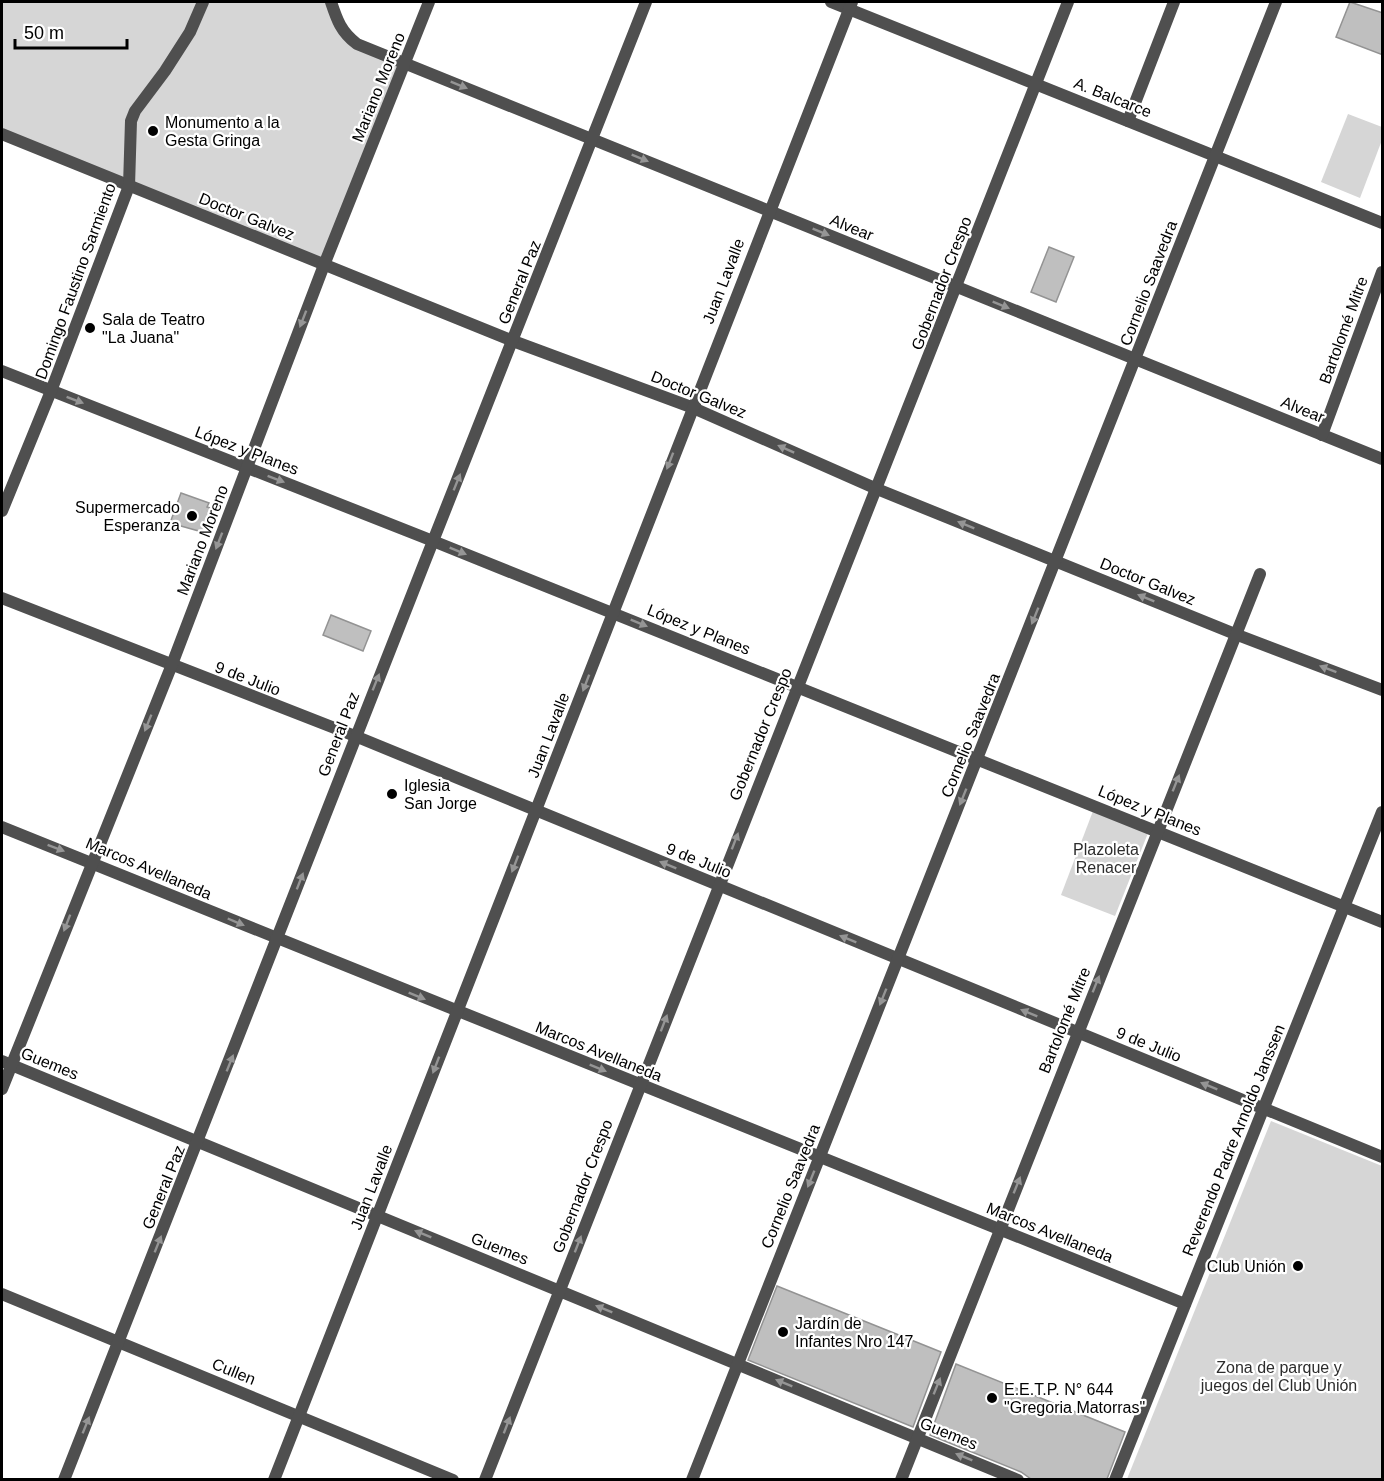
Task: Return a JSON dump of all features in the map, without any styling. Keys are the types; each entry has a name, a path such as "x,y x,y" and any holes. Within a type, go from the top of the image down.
{"street":[{"name":"Domingo Faustino Sarmiento","path":"2,511 51,391 129,186 131,122 135,111 190,32 203,2"},
{"name":"Alvear","path":"332,2 337,22 344,35 357,44 1383,459"},
{"name":"Mariano Moreno","path":"2,1089 6,1063 171,667 324,265 429,2"},
{"name":"General Paz","path":"64,1479 646,2"},
{"name":"A. Balcarce","path":"831,2 850,5 1036,84 1383,223"},
{"name":"Gobernador Crespo","path":"485,1479 796,686 877,489 1068,2"},
{"path":"1128,121 1174,2"},
{"name":"Cornelio Saavedra","path":"692,1479 1276,2"},
{"name":"Juan Lavalle","path":"274,1479 613,613 691,406 850,5"},
{"name":"Doctor Galvez","path":"2,134 513,341 691,406 877,489 1235,634 1383,690"},
{"name":"Bartolomé Mitre","path":"1322,435 1383,272"},
{"name":"López y Planes","path":"2,371 433,541 1383,922"},
{"name":"Bartolomé Mitre","path":"901,1479 1260,574"},
{"name":"9 de Julio","path":"2,598 171,667 355,736 1263,1109 1383,1156"},
{"name":"Reverendo Padre Arnoldo Janssen","path":"1115,1479 1383,812"},
{"name":"Marcos Avellaneda","path":"2,827 1185,1304"},
{"name":"Guemes","path":"6,1063 1018,1479"},
{"name":"Cullen","path":"2,1294 453,1479"}],"green space":[{"path":"2,2 331,2 344,35 405,63 324,265 2,134"},
{"path":"1348,114 1382,127 1382,140 1360,198 1321,182"},
{"name":"Plazoleta Renacer","path":"1093,811 1148,833 1115,916 1061,895"},
{"name":"Zona de parque y juegos del Club Unión","path":"1271,1121 1382,1166 1382,1479 1127,1479"}],"building":[{"path":"1350,2 1383,13 1383,55 1336,37"},
{"path":"1049,247 1074,257 1056,302 1031,292"},
{"name":"Supermercado Esperanza","path":"181,493 209,503 207,507 214,509 206,533 170,523"},
{"path":"331,615 371,631 363,651 323,635"},
{"path":"777,1286 941,1352 913,1427 748,1360"},
{"name":"E.E.T.P. N° 644 \"Gregoria Matorras\"","path":"956,1364 1125,1432 1107,1479 1031,1479 1021,1472 930,1435"}],"place":[{"name":"Monumento a la Gesta Gringa","path":"153,131"},
{"name":"Sala de Teatro \"La Juana\"","path":"90,328"},
{"name":"Supermercado Esperanza","path":"192,516"},
{"name":"Iglesia San Jorge","path":"392,794"},
{"name":"Club Unión","path":"1298,1266"},
{"name":"Jardín de Infantes Nro 147","path":"783,1332"},
{"name":"E.E.T.P. N° 644 \"Gregoria Matorras\"","path":"992,1398"}]}
